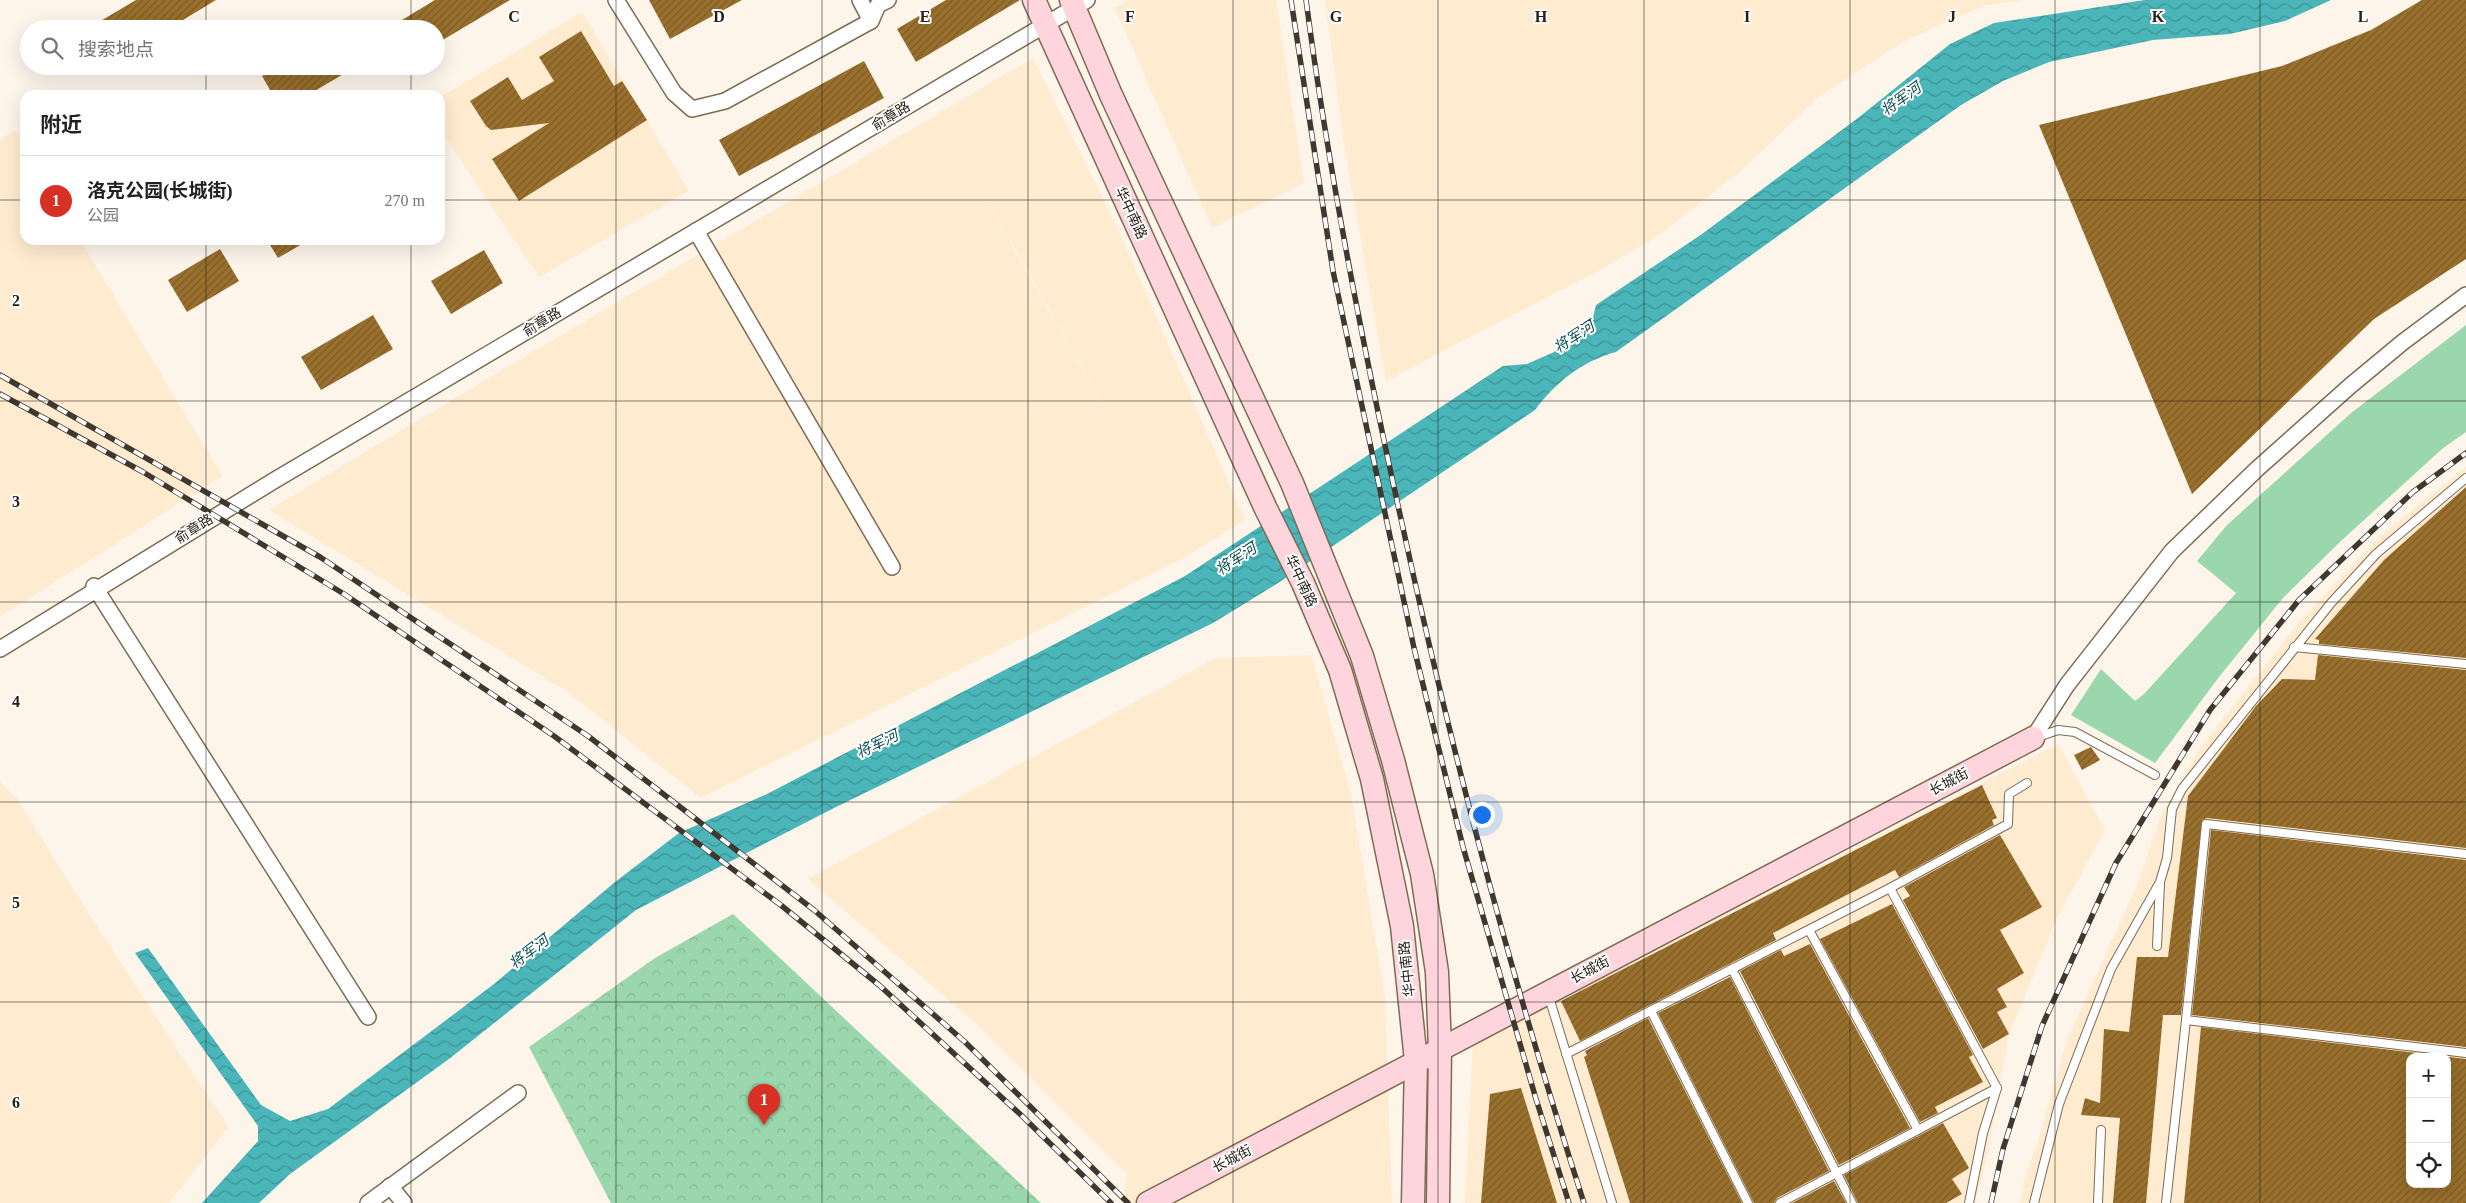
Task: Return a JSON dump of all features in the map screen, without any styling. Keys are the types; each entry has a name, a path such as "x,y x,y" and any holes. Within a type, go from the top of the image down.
{"main road":[{"name":"华中南路","path":"1034,0 1266,509 1303,583 1340,670 1372,779 1402,926 1416,1061 1413,1203"},
{"name":"华中南路","path":"1078,3 1111,95 1292,483 1362,656 1393,760 1422,874 1437,972 1440,1049 1438,1203"},
{"name":"长城街","path":"1148,1203 2033,738"}],"street":[{"path":"616,0 674,93 692,109 724,101 871,21 878,5 888,0"},
{"path":"860,0 871,21"},
{"name":"俞章路","path":"0,649 95,588 275,480 1044,25 1078,3"},
{"path":"696,231 892,567"},
{"path":"2033,738 2066,685 2172,551 2257,469 2350,386 2403,342 2466,296"},
{"path":"95,588 368,1017"},
{"path":"368,1203 518,1093"},
{"path":"390,1186 404,1203"}],"lane":[{"path":"2034,1203 2059,1104 2111,969 2160,882 2167,858 2172,809 2180,788 2294,647 2376,554 2466,478"},
{"path":"2294,647 2466,664"},
{"path":"2033,738 2058,730 2075,732 2155,775"},
{"path":"1566,1054 1890,888 2008,824 2008,794 2026,783"},
{"path":"2166,1203 2206,824 2466,854"},
{"path":"2157,946 2160,882"},
{"path":"1890,888 1997,1088 1983,1133 1969,1203"},
{"path":"1809,930 1918,1130"},
{"path":"1732,969 1852,1203"},
{"path":"1548,992 1612,1203"},
{"path":"1651,1011 1748,1203"},
{"path":"2186,1020 2466,1053"},
{"path":"1780,1203 1997,1088"},
{"path":"2098,1203 2101,1130"}],"shaded area":[{"path":"1130,0 1276,0 1304,183 1212,228 1115,8"},
{"path":"1325,0 2028,0 1986,5 1908,39 1819,96 1745,167 1661,234 1605,267 1386,381 1344,145"},
{"path":"582,12 689,191 539,277 445,136 445,95"},
{"path":"1033,58 1118,229 1245,520 1189,555 701,798 568,692 269,510 502,370","holes":["976,183 1029,273 1119,434"]},
{"path":"15,131 20,139 20,245 83,245 222,476 0,617 0,139"},
{"path":"2466,467 2466,1203 2020,1203 2025,1176 2039,1139 2067,1040 2138,883 2162,813 2201,747 2300,621 2380,536"},
{"path":"1311,655 1350,790 1385,997 1392,1203 1123,1203 1127,1174 979,1026 808,879 1216,658"},
{"path":"2058,744 2105,830 2058,916 2009,1034 1988,1153 1975,1203 1465,1203 1473,1044"},
{"path":"0,782 17,799 79,899 228,1127 169,1203 0,1203"}],"green space":[{"path":"2466,325 2466,432 2442,449 2341,541 2283,598 2219,677 2155,763 2071,715 2101,669 2135,701 2144,694 2236,593 2197,561 2227,525 2351,413"},
{"path":"733,914 1041,1203 611,1203 529,1047 655,958"}],"water":[{"name":"将军河","path":"2145,0 2331,0 2285,21 2230,34 2153,40 2049,62 2003,81 1961,105 1616,352 1592,361 1570,374 1551,391 1535,410 1275,585 1213,623 834,808 636,910 449,1059 290,1174 259,1203 202,1203 258,1141 258,1126 135,953 148,948 261,1105 290,1121 328,1109 494,984 615,882 679,833 767,794 1185,576 1503,366 1527,364 1554,352 1592,322 1596,305 1702,234 1858,118 1950,44 1994,23"}],"building":[{"path":"136,0 216,0 183,20 102,20"},
{"path":"435,0 510,0 445,39 445,20 402,20"},
{"path":"649,0 742,0 670,39"},
{"path":"946,0 1020,0 916,62 897,29"},
{"path":"2422,0 2466,0 2466,259 2374,319 2192,494 2039,125 2282,66 2371,30"},
{"path":"581,31 614,86 622,81 647,120 519,201 492,159 549,123 491,130 486,126 470,101 508,77 522,100 554,81 539,57"},
{"path":"864,61 884,98 739,176 719,140"},
{"path":"342,75 316,90 270,90 262,76"},
{"path":"270,245 300,245 278,258"},
{"path":"220,249 239,281 187,312 168,280"},
{"path":"484,250 503,283 451,314 431,281"},
{"path":"373,315 393,349 321,390 301,357"},
{"path":"2466,487 2466,658 2319,644 2319,640 2315,639 2384,560"},
{"path":"2318,655 2466,670 2466,848 2207,818 2202,820 2181,1015 2163,1015 2146,1203 2113,1203 2120,1118 2081,1115 2085,1098 2100,1103 2104,1029 2129,1032 2137,957 2168,957 2188,796 2256,706 2282,679 2315,680"},
{"path":"2091,747 2100,760 2082,770 2074,755"},
{"path":"1982,785 1997,818 1992,820 1994,825 1899,877 1895,870 1773,933 1776,940 1580,1041 1561,1001"},
{"path":"2211,830 2466,860 2466,1047 2192,1015"},
{"path":"2000,835 2042,907 2000,930 2024,973 1997,989 2007,1007 1997,1012 2009,1034 1983,1049 1903,900 1910,896 1904,887"},
{"path":"1892,904 1973,1055 1969,1057 1983,1082 1935,1107 1938,1113 1920,1122 1820,939"},
{"path":"1810,944 1910,1128 1839,1165 1740,971 1781,950 1784,956"},
{"path":"1730,977 1829,1171 1777,1198 1774,1203 1754,1203 1658,1013"},
{"path":"1648,1018 1742,1203 1630,1203 1584,1057 1587,1055 1585,1051"},
{"path":"2201,1027 2416,1053 2406,1053 2406,1188 2451,1188 2451,1057 2466,1059 2466,1203 2184,1203"},
{"path":"1521,1088 1557,1203 1481,1203 1490,1094"},
{"path":"1943,1123 1969,1168 1952,1179 1962,1194 1946,1203 1858,1203 1844,1175"},
{"path":"1834,1181 1846,1203 1792,1203"}],"railway":[{"path":"1291,0 1333,271 1414,648 1463,847 1536,1099 1569,1203"},
{"path":"1306,0 1325,131 1348,261 1373,390 1440,692 1507,949 1584,1203"},
{"path":"0,375 320,557 588,736 814,910 965,1042 1128,1203"},
{"path":"0,394 143,472 344,594 554,736 782,906 879,985 1020,1114 1111,1203"},
{"path":"1991,1203 2003,1149 2042,1026 2116,863 2210,710 2299,600 2413,492 2466,453"}],"place":[{"name":"洛克公园(长城街)","path":"764,1125"}]}
